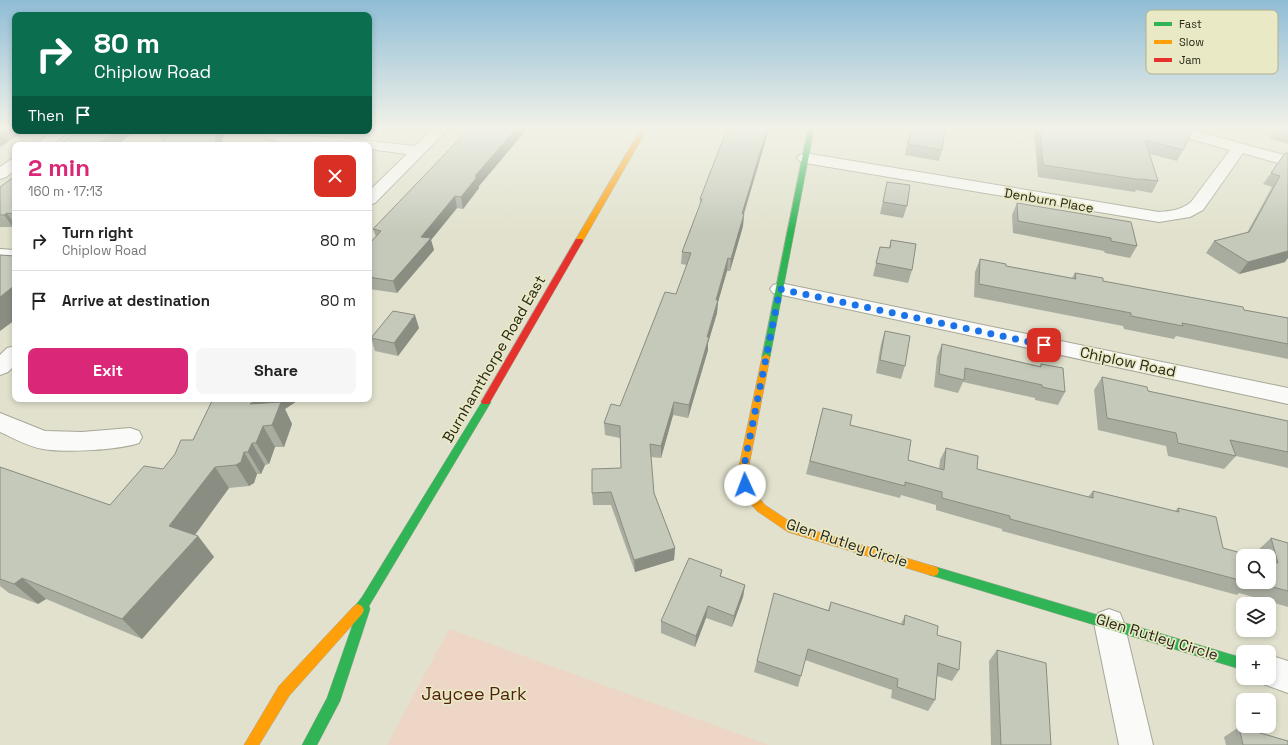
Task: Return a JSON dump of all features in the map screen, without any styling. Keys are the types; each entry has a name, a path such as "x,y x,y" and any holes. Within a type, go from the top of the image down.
{"street":[{"path":"372,197 405,164"},
{"name":"Burnhamthorpe Road East","path":"251,745 284,691 366,601 492,392 624,164"},
{"name":"Glen Rutley Circle","path":"804,164 742,476 752,501 768,516 792,529 1236,662"},
{"name":"Denburn Place","path":"840,164 1159,217 1183,215 1198,206 1228,164"},
{"path":"0,174 12,165"},
{"path":"0,254 12,255"},
{"name":"Chiplow Road","path":"780,289 1288,396"},
{"path":"0,367 12,356"},
{"path":"0,422 43,440 82,441 130,437"},
{"name":"Burnhamthorpe Road East","path":"309,745 334,701 366,601"},
{"path":"1109,623 1136,745"},
{"path":"1276,673 1288,677"}],"green space":[{"name":"Jaycee Park","path":"449,629 769,745 387,745"}],"building":[{"path":"436,164 486,164 475,176 477,177 461,197 455,196 421,237 431,238 393,281 372,278 372,241 381,231 373,229"},
{"path":"714,164 757,164 731,259 728,258 716,300 718,300 707,337 709,337 689,405 674,402 661,446 650,444 654,493 675,548 634,560 611,492 592,493 592,469 621,468 620,426 604,423 611,404 620,406 665,292 676,294 691,253 682,252 702,199 700,199"},
{"path":"1043,164 1153,164 1158,181 1141,179 1142,180 1043,165"},
{"path":"1277,164 1288,164 1288,251 1248,262 1214,241 1249,232 1280,176 1271,173"},
{"path":"12,178 12,214 0,215 0,187"},
{"path":"887,182 910,185 907,206 883,202"},
{"path":"1017,203 1131,222 1137,246 1111,241 1111,238 1018,221"},
{"path":"891,240 916,244 912,270 876,263 880,247 890,248"},
{"path":"0,255 12,256 12,287 0,297"},
{"path":"980,259 1006,264 1006,266 1076,279 1075,273 1103,278 1103,281 1243,307 1244,310 1288,318 1288,344 1182,323 1183,326 1131,316 1131,313 979,284"},
{"path":"393,311 415,315 394,343 372,338"},
{"path":"885,331 910,336 905,366 880,360"},
{"path":"942,344 1041,367 1041,364 1063,368 1065,392 1042,387 1042,385 965,368 964,380 939,374"},
{"path":"1102,377 1147,387 1148,391 1288,421 1288,452 1230,440 1236,456 1178,443 1176,433 1107,418"},
{"path":"212,402 253,402 250,404 281,402 272,425 263,426 256,443 252,443 248,452 244,452 241,462 236,465 215,467 169,526 198,536 122,619 22,578 14,584 0,579 0,467 110,505 144,466 163,469 175,454 181,440 193,440"},
{"path":"823,408 852,415 850,425 911,440 908,460 944,470 946,448 978,456 977,469 1093,498 1093,491 1179,512 1178,508 1216,517 1223,548 1236,552 1236,579 1010,519 1010,516 942,498 942,492 905,482 905,486 810,461"},
{"path":"1271,538 1288,543 1288,591 1276,588 1276,563 1278,563 1276,549 1274,549"},
{"path":"689,558 722,570 720,576 745,585 734,616 708,606 696,636 661,621"},
{"path":"774,593 829,611 831,602 904,625 905,615 938,626 937,635 961,642 959,670 938,663 935,700 897,687 898,679 808,649 801,676 757,661"},
{"path":"997,650 1046,663 1051,745 1001,745"},
{"path":"1240,733 1260,733 1288,741 1288,745 1243,745"}],"traffic: fast":[{"path":"766,357 804,164"},
{"path":"358,610 366,601 486,402"},
{"path":"933,571 1236,662"},
{"path":"309,745 333,701 364,609"}],"traffic: slow":[{"path":"579,241 624,164"},
{"path":"766,357 742,476 750,495 761,508 792,529 933,571"},
{"path":"251,745 284,691 358,610"}],"traffic: jam":[{"path":"486,402 579,241"}],"route":[{"path":"745,485 742,476 780,289 1044,345"}]}
